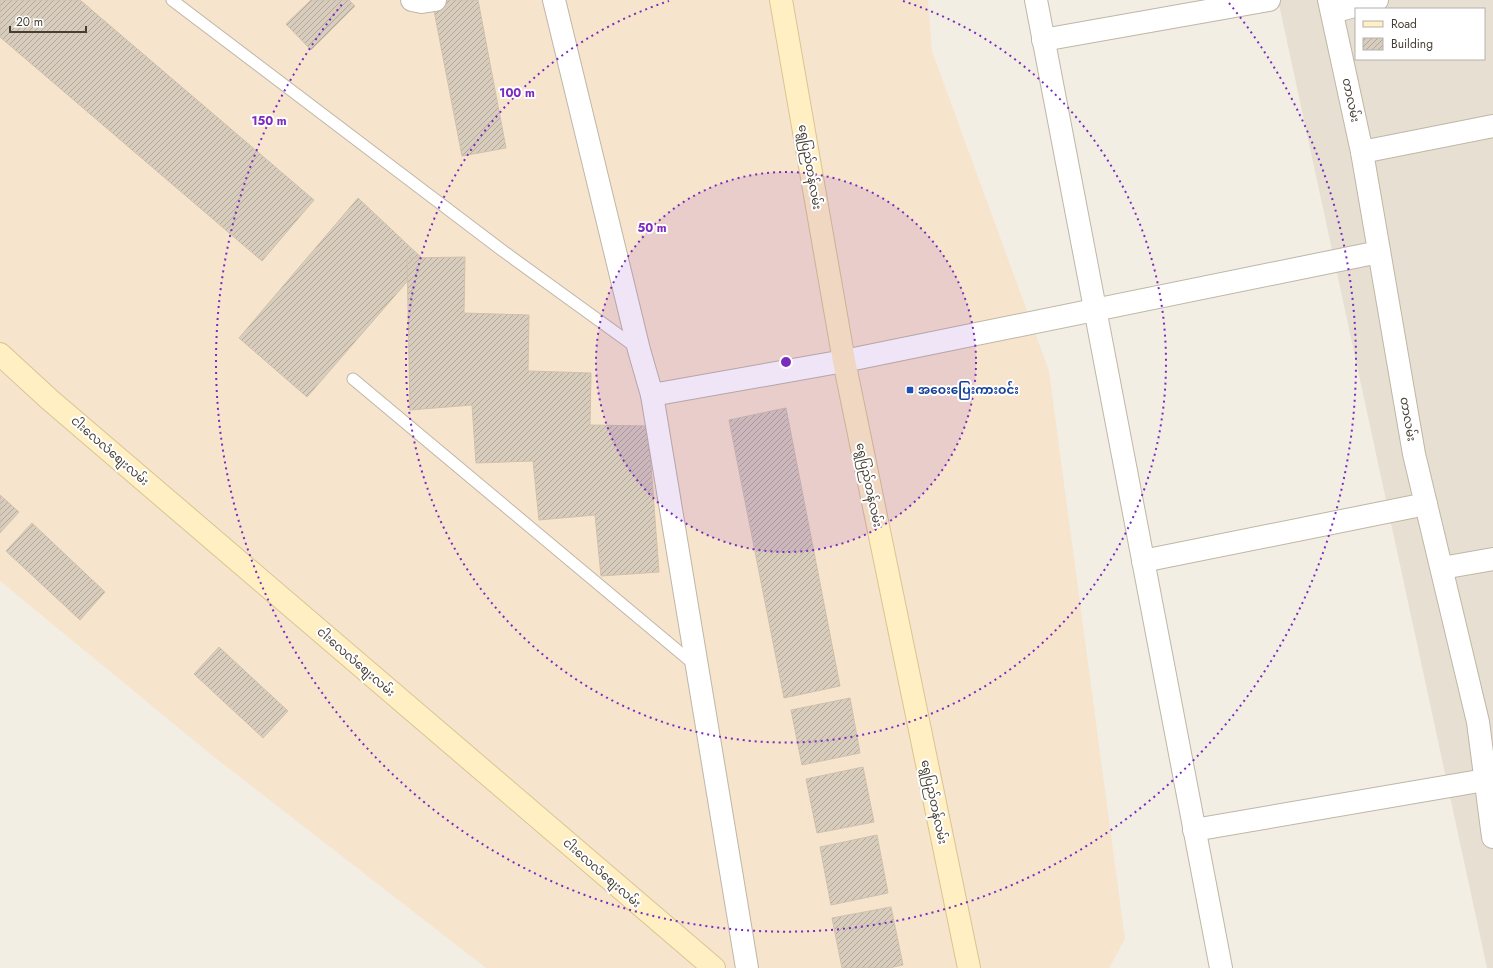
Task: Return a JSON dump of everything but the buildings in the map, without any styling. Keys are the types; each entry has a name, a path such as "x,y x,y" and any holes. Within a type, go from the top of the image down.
{"main road":[{"name":"ရွေပြည်တန်လမ်း","path":"781,0 844,361 968,968"},
{"name":"ငါးလေလံစျေးလမ်း","path":"0,354 50,400 714,968"}],"street":[{"path":"412,0 422,2 435,0"},
{"path":"554,0 639,350 652,395 747,968"},
{"path":"1036,0 1221,968"},
{"path":"1043,40 1269,0"},
{"path":"1330,6 1376,0"},
{"name":"တာလမ်း","path":"1330,6 1362,152 1414,454 1478,722 1493,837"},
{"path":"1362,152 1493,126"},
{"path":"652,395 844,361 1379,252"},
{"path":"1143,561 1426,504"},
{"path":"1442,568 1493,559"},
{"path":"1194,830 1485,780"}],"lane":[{"path":"172,0 503,251 639,350"},
{"path":"352,379 697,667"}],"shaded area":[{"path":"0,0 928,0 932,51 1049,371 1125,939 1109,968 486,968 214,757 0,581"},
{"path":"1278,0 1493,0 1493,968 1487,968"}],"place":[{"name":"အဝေးပြေးကားဝင်း","path":"910,390"}]}
